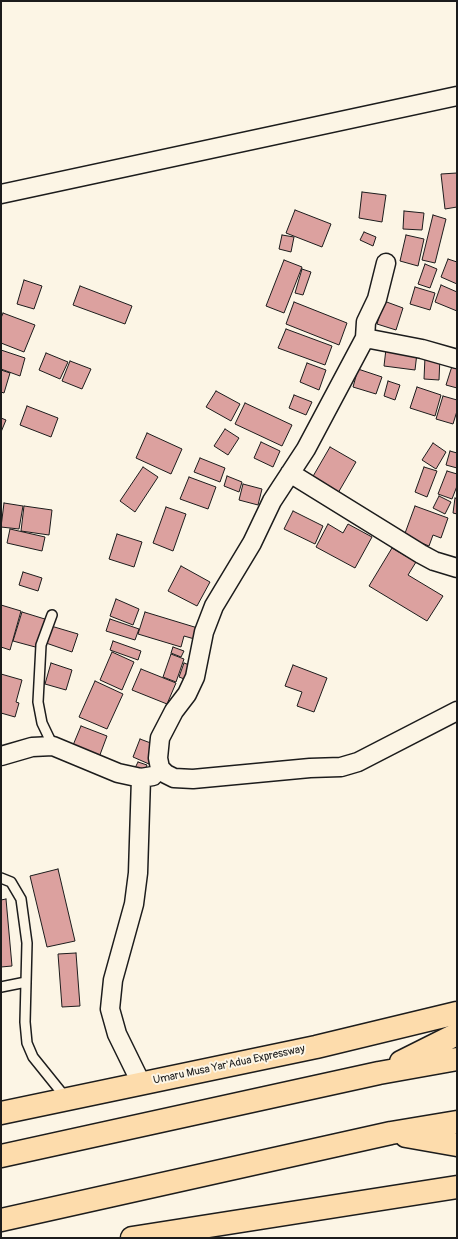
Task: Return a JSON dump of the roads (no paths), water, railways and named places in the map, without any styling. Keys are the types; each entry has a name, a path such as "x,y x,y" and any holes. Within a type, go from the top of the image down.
{"highway":[{"name":"Umaru Musa Yar'Adua Expressway","path":"1,1113 316,1047 457,1012"},
{"path":"379,1073 457,1034"},
{"path":"1,1156 379,1073 457,1058"},
{"path":"1,1220 391,1134 457,1122"},
{"path":"391,1134 457,1145"},
{"path":"1,1146 48,1145"},
{"path":"139,1237 457,1186"},
{"path":"1,1232 51,1209"}],"street":[{"path":"1,194 457,96"},
{"path":"386,263 378,299 366,322 365,338 306,449 272,501 252,543 214,606 204,632 195,677 187,694 174,711 160,738 158,758 160,768 166,774 174,778 194,779 310,768 341,767 358,762 457,711"},
{"path":"365,338 422,349 457,359"},
{"path":"290,473 421,554 434,561 457,568"},
{"path":"1,756 32,747 53,746 118,773 141,778 166,774"},
{"path":"141,778 138,873 134,904 113,980 110,1009 116,1034 141,1083"}],"lane":[{"path":"52,615 41,645 38,702 42,722 53,746"},
{"path":"1,878 11,882 21,899 27,943 26,1022 30,1050 41,1068 67,1099"},
{"path":"1,987 26,982"}]}
